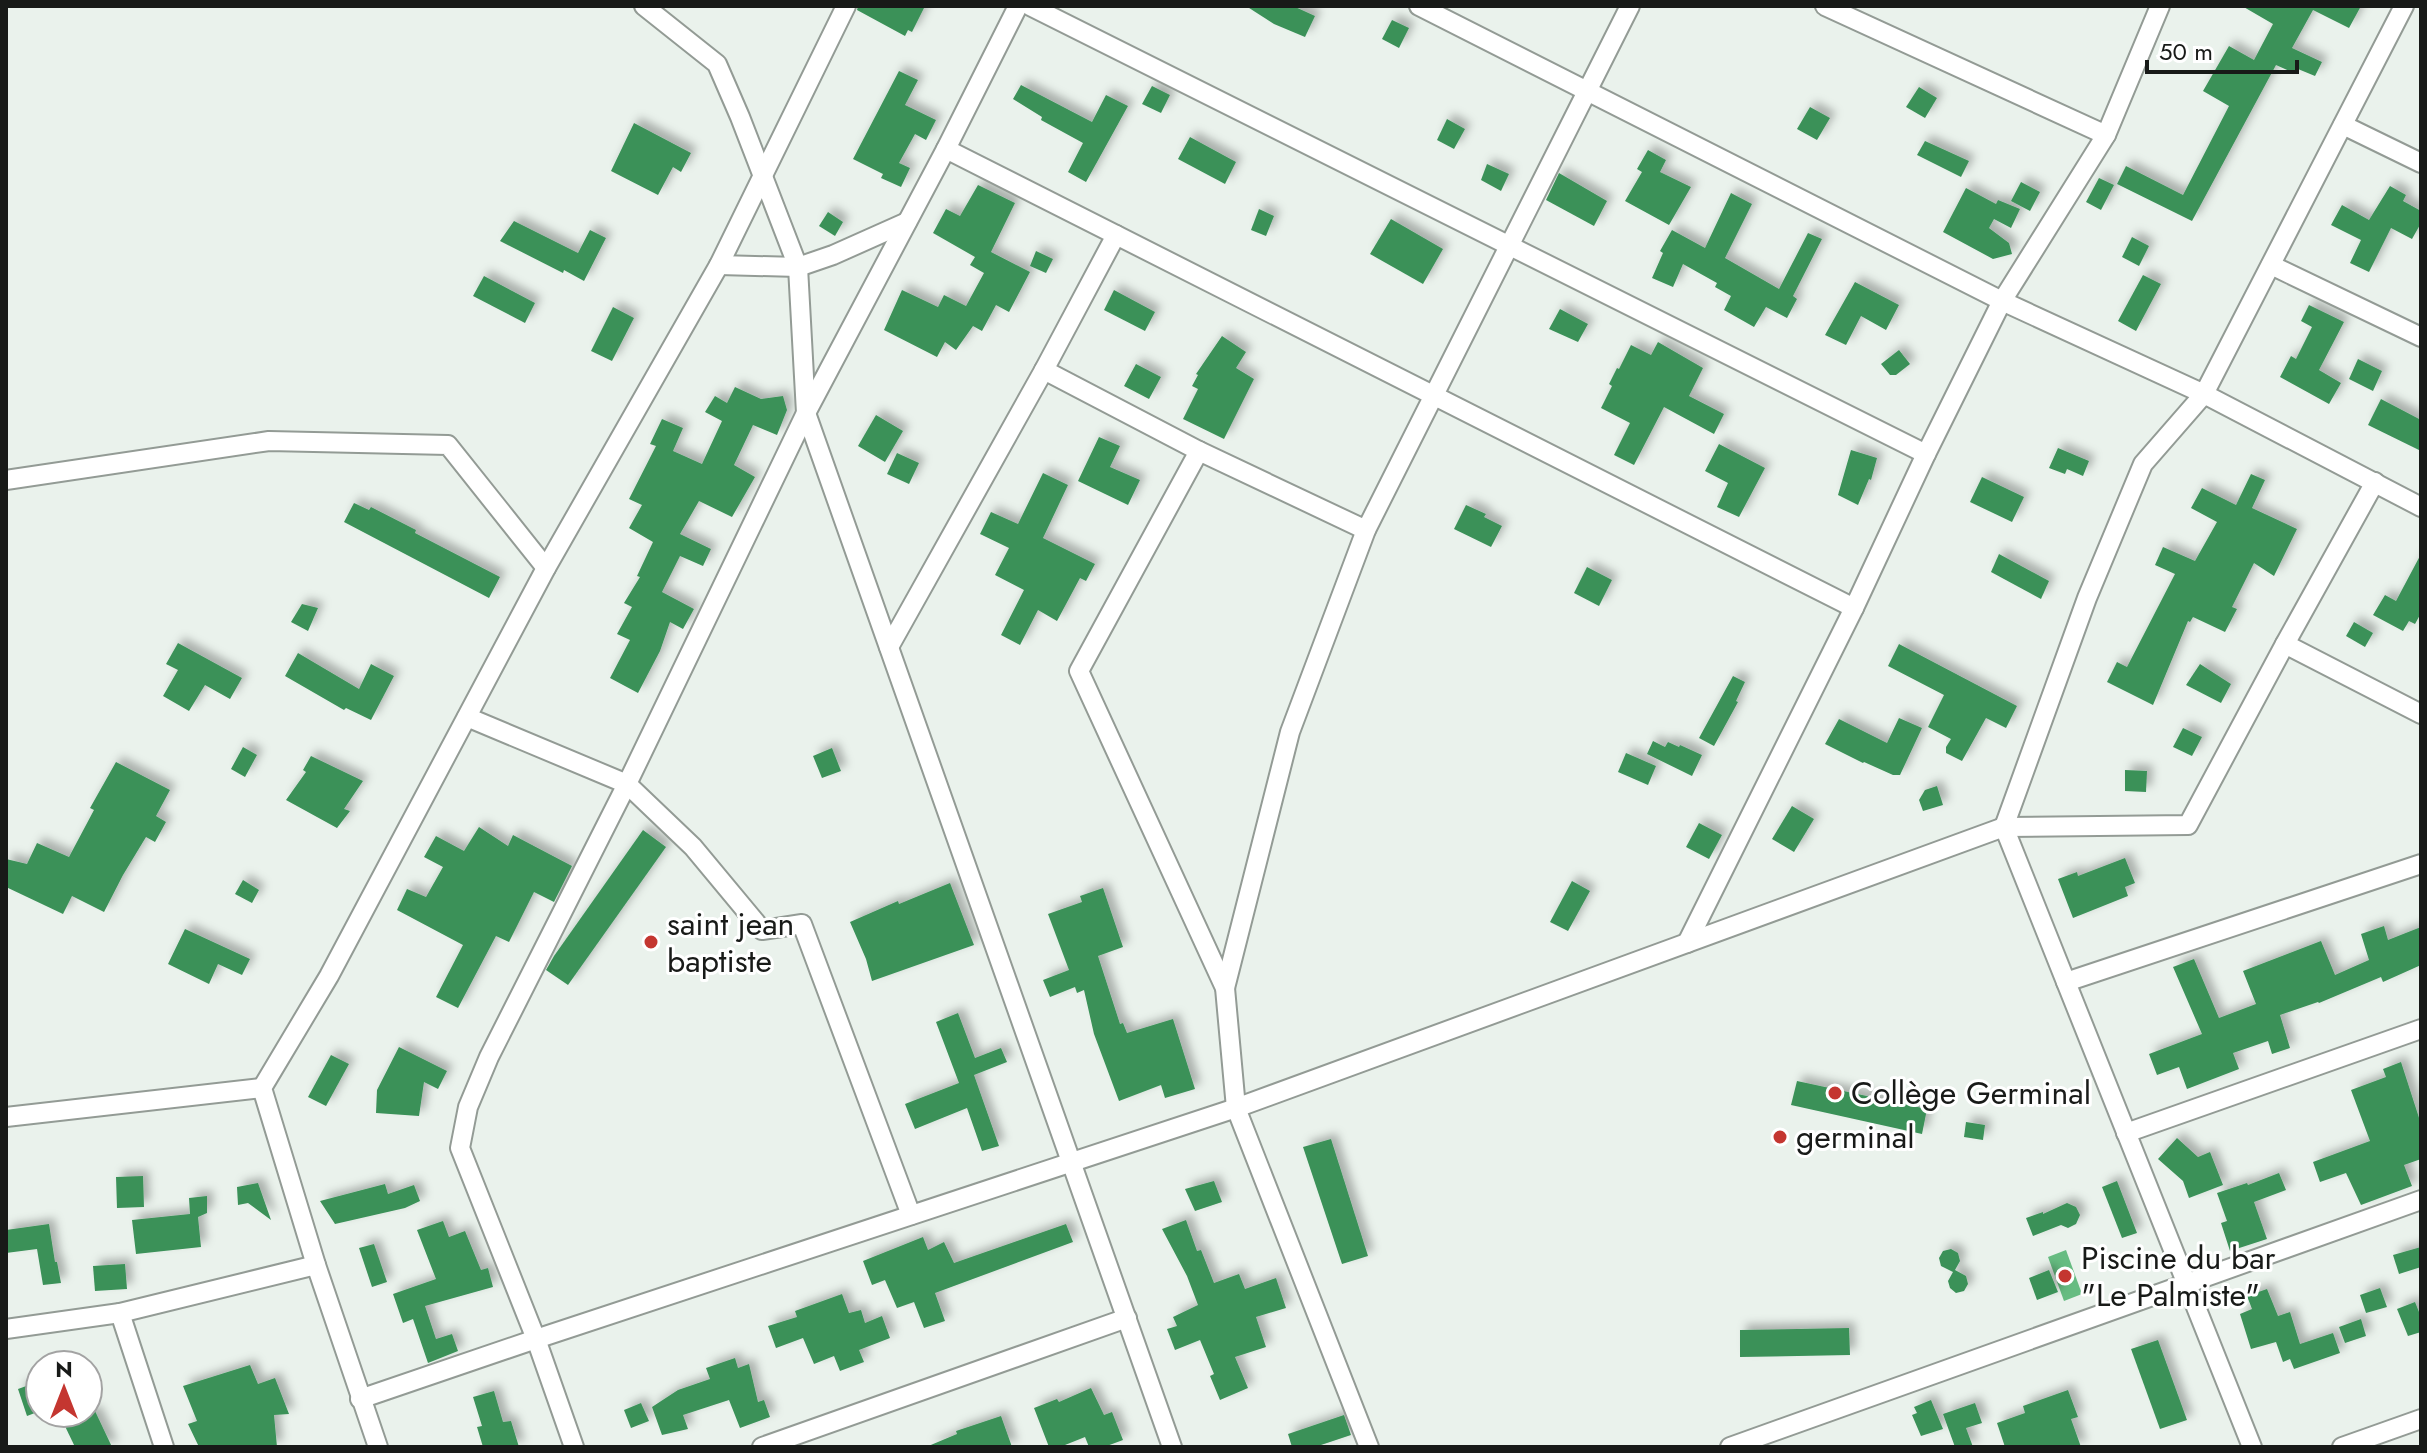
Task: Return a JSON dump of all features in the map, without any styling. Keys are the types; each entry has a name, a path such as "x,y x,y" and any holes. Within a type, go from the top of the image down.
{"street":[{"path":"644,6 717,64 798,267 806,413 1172,1447"},
{"path":"378,1447 316,1265 262,1088 329,976 546,568 719,265 846,6"},
{"path":"574,1447 536,1339 460,1148 468,1107 489,1057 627,784 806,413 1018,6"},
{"path":"1030,6 1926,454"},
{"path":"1419,6 2002,301 2204,394 2421,507"},
{"path":"1369,1447 1236,1108 1225,988 1290,732 1366,530 1630,6"},
{"path":"1825,6 2106,135"},
{"path":"1687,943 2002,301 2106,135 2160,6"},
{"path":"2252,1447 2004,827 2087,598 2143,464 2204,394 2404,6"},
{"path":"2343,125 2421,163"},
{"path":"946,149 1854,608"},
{"path":"719,265 798,267 907,222"},
{"path":"889,647 1116,235"},
{"path":"2271,265 2421,337"},
{"path":"1044,370 1199,451 1366,530"},
{"path":"6,480 269,441 448,445 546,568"},
{"path":"1199,451 1079,671 1225,988"},
{"path":"360,1399 1236,1108 2004,827 2188,825 2375,482"},
{"path":"2285,644 2421,714"},
{"path":"467,717 627,784 693,847 762,930 802,924 911,1215"},
{"path":"2066,982 2421,864"},
{"path":"2126,1133 2421,1029"},
{"path":"6,1117 262,1088"},
{"path":"1730,1447 2421,1200"},
{"path":"6,1329 120,1313 316,1265"},
{"path":"120,1313 164,1447"},
{"path":"762,1447 1127,1318"},
{"path":"2342,1447 2421,1419"}],"shaded area":[{"name":"Piscine du bar \"Le Palmiste\"","path":"2066,1250 2082,1294 2064,1301 2048,1257"}],"building":[{"path":"858,6 925,6 912,32 908,30 905,36 857,10"},
{"path":"1246,6 1293,6 1315,16 1305,37 1274,24"},
{"path":"2242,6 2361,6 2349,28 2313,10 2292,48 2322,62 2315,76 2298,69 2296,74 2276,65 2192,221 2117,184 2126,166 2183,195 2229,106 2203,91 2229,46 2254,60 2273,24"},
{"path":"1392,20 1409,28 1399,48 1382,39"},
{"path":"899,71 918,80 905,105 936,120 926,140 915,134 899,163 910,168 901,187 853,159"},
{"path":"1021,85 1092,122 1106,95 1128,106 1086,182 1068,172 1083,143 1041,120 1042,117 1013,99"},
{"path":"1152,86 1170,95 1161,113 1142,104"},
{"path":"1919,87 1937,98 1925,118 1906,107"},
{"path":"1810,107 1830,118 1817,140 1797,129"},
{"path":"1447,119 1465,129 1454,149 1437,140"},
{"path":"634,123 691,153 681,172 673,167 658,195 611,171"},
{"path":"1190,137 1236,162 1225,184 1178,159"},
{"path":"1925,141 1969,161 1961,177 1917,155"},
{"path":"1648,150 1666,160 1660,172 1691,187 1669,225 1625,201 1642,172 1637,169"},
{"path":"1487,164 1509,174 1501,191 1481,180"},
{"path":"1559,173 1607,201 1594,226 1546,200"},
{"path":"2099,178 2114,185 2101,210 2086,202"},
{"path":"2021,182 2040,192 2030,211 2011,201"},
{"path":"978,185 1015,203 991,252 1030,272 1009,312 996,305 982,331 973,326 956,350 945,342 937,357 884,330 902,290 938,307 944,295 966,306 984,273 970,265 975,257 933,233 946,209 960,216"},
{"path":"2390,186 2406,195 2403,201 2421,211 2421,223 2412,239 2391,228 2369,272 2350,263 2361,240 2331,225 2342,205 2369,220"},
{"path":"1966,188 1996,204 1998,200 2020,209 2011,228 1994,219 1989,228 2009,243 2012,254 1993,259 1943,232"},
{"path":"1731,193 1752,204 1725,258 1779,289 1808,233 1822,239 1793,296 1797,299 1787,318 1766,307 1754,327 1724,310 1731,296 1715,287 1717,283 1683,264 1673,287 1652,278 1663,253 1660,251 1672,230 1705,248"},
{"path":"1259,209 1274,216 1266,236 1251,230"},
{"path":"828,212 843,222 835,236 819,226"},
{"path":"1391,219 1443,249 1423,284 1370,254"},
{"path":"514,221 578,253 590,230 606,238 584,281 500,241"},
{"path":"2132,237 2149,246 2139,266 2122,257"},
{"path":"1036,251 1053,259 1046,273 1030,266"},
{"path":"2143,275 2161,284 2136,331 2118,321"},
{"path":"484,276 535,303 525,323 473,296"},
{"path":"1855,282 1899,305 1886,330 1861,316 1846,345 1825,335"},
{"path":"1114,290 1155,312 1145,331 1104,310"},
{"path":"2309,305 2344,322 2319,370 2341,383 2329,404 2280,377 2291,356 2296,359 2312,327 2301,321"},
{"path":"613,307 634,318 612,361 591,351"},
{"path":"1560,309 1588,324 1578,342 1549,329"},
{"path":"1222,336 1246,352 1236,368 1254,379 1224,439 1183,419 1198,389 1192,386 1196,374"},
{"path":"1658,342 1703,368 1689,396 1724,414 1714,434 1664,407 1634,465 1614,455 1630,423 1601,408 1612,386 1609,384 1631,345 1651,355"},
{"path":"1899,350 1910,364 1896,375 1890,375 1881,364"},
{"path":"2358,359 2382,371 2373,391 2349,379"},
{"path":"1136,364 1161,377 1149,399 1124,386"},
{"path":"735,387 761,399 783,396 787,410 777,435 753,425 734,465 755,477 732,517 699,501 680,534 711,549 703,566 680,556 662,592 694,609 683,629 670,622 660,651 638,693 610,678 630,640 617,634 632,607 624,603 640,577 637,576 653,542 629,528 642,505 629,499 656,446 650,444 662,419 683,428 673,451 702,464 722,421 705,412 715,396 727,403"},
{"path":"2381,399 2421,420 2421,451 2368,425"},
{"path":"876,415 903,431 885,462 858,446"},
{"path":"1099,437 1120,446 1110,467 1140,480 1128,505 1078,481"},
{"path":"1719,444 1765,468 1739,517 1717,507 1728,483 1705,471"},
{"path":"2058,448 2089,461 2083,476 2067,469 2065,474 2049,468"},
{"path":"1851,450 1877,458 1871,480 1858,505 1838,495"},
{"path":"897,453 919,463 909,484 887,474"},
{"path":"1043,473 1068,485 1043,538 1095,564 1086,581 1080,578 1057,621 1038,610 1020,645 1001,635 1024,590 995,575 1009,548 980,534 991,512 1018,524"},
{"path":"2251,474 2265,480 2252,508 2297,529 2274,576 2254,563 2232,607 2237,609 2225,632 2193,617 2188,621 2153,705 2107,682 2117,662 2127,667 2175,574 2155,565 2163,547 2195,561 2217,522 2191,508 2202,488 2236,505"},
{"path":"1982,477 2024,497 2012,522 1970,502"},
{"path":"354,503 369,510 371,507 500,577 489,598 344,522"},
{"path":"1466,505 1502,526 1491,547 1454,529"},
{"path":"1999,554 2049,581 2041,599 1991,572"},
{"path":"2421,554 2421,613 2415,624 2409,621 2403,631 2373,615 2385,595 2396,601"},
{"path":"1587,567 1612,580 1599,606 1574,593"},
{"path":"302,604 318,608 308,631 291,622"},
{"path":"2354,622 2373,633 2365,647 2346,636"},
{"path":"178,643 242,678 230,699 205,685 189,711 163,696 178,670 166,664"},
{"path":"1899,644 2017,706 2006,728 1986,718 1962,761 1946,753 1951,739 1928,727 1944,695 1888,666"},
{"path":"298,653 359,689 371,664 394,676 371,720 346,708 344,710 285,676"},
{"path":"2200,664 2231,684 2221,703 2186,685"},
{"path":"1733,676 1745,682 1738,702 1714,746 1699,738"},
{"path":"1899,718 1922,728 1900,775 1863,763 1825,744 1839,719 1887,743"},
{"path":"2183,728 2202,737 2192,756 2173,747"},
{"path":"1653,741 1665,747 1668,742 1680,745 1702,755 1692,776 1647,754"},
{"path":"243,747 257,755 245,777 231,769"},
{"path":"832,748 841,771 822,778 813,756"},
{"path":"1626,753 1656,766 1648,785 1618,772"},
{"path":"311,756 363,781 344,809 350,811 337,828 286,800 306,772 303,770"},
{"path":"116,762 170,790 156,816 166,822 155,842 146,837 104,912 72,896 63,914 6,887 6,859 27,864 37,843 69,857 94,810 90,808"},
{"path":"2125,770 2147,771 2146,792 2125,791"},
{"path":"1937,786 1943,805 1923,811 1919,800 1925,790"},
{"path":"1792,806 1814,819 1794,852 1772,839"},
{"path":"1699,823 1722,835 1709,859 1686,847"},
{"path":"479,827 508,846 513,835 572,866 554,902 534,892 509,942 496,936 458,1008 436,997 463,945 397,910 407,889 426,897 443,867 424,857 436,836 464,851"},
{"path":"643,830 666,847 568,985 546,970"},
{"path":"2125,858 2135,883 2125,887 2128,896 2073,918 2058,879 2077,872 2078,876"},
{"path":"243,880 259,890 252,903 235,894"},
{"path":"1572,881 1590,891 1568,931 1550,922"},
{"path":"950,883 974,945 872,981 850,922"},
{"path":"1103,888 1123,947 1098,956 1120,1024 1123,1023 1127,1033 1173,1019 1195,1089 1165,1098 1161,1085 1119,1101 1094,1034 1084,990 1077,993 1075,987 1050,997 1043,980 1069,970 1048,914 1082,902 1080,896"},
{"path":"2384,926 2388,940 2421,927 2421,965 2383,982 2381,977 2319,1003 2280,1015 2290,1048 2272,1054 2268,1041 2233,1053 2239,1069 2187,1089 2179,1067 2157,1075 2149,1054 2202,1034 2173,967 2194,959 2219,1018 2256,1004 2243,971 2321,941 2335,975 2369,960 2361,934"},
{"path":"185,929 250,959 242,975 218,964 209,984 168,964"},
{"path":"958,1013 975,1058 1001,1048 1007,1062 974,1075 999,1146 982,1151 967,1108 915,1129 905,1104 959,1083 936,1022"},
{"path":"399,1047 447,1071 438,1089 424,1082 419,1116 376,1113 377,1090"},
{"path":"331,1055 349,1064 326,1106 308,1097"},
{"path":"2401,1062 2421,1124 2421,1159 2404,1165 2412,1186 2361,1205 2346,1173 2320,1182 2313,1162 2370,1141 2351,1090 2386,1077 2383,1069"},
{"path":"1797,1081 1927,1109 1922,1134 1791,1105"},
{"path":"1966,1122 1985,1125 1983,1140 1964,1137"},
{"path":"2177,1138 2198,1157 2210,1152 2223,1185 2189,1198 2183,1181 2158,1159"},
{"path":"1331,1139 1368,1256 1342,1264 1303,1147"},
{"path":"2279,1173 2286,1190 2254,1202 2267,1239 2230,1251 2221,1223 2227,1221 2217,1193"},
{"path":"143,1176 144,1207 117,1208 116,1177"},
{"path":"1214,1181 1222,1202 1195,1211 1185,1189"},
{"path":"2117,1181 2137,1233 2122,1238 2102,1187"},
{"path":"258,1183 271,1220 248,1203 238,1205 237,1187"},
{"path":"385,1184 388,1194 414,1185 420,1201 405,1208 335,1224 320,1201"},
{"path":"207,1196 207,1213 198,1217 201,1247 136,1254 132,1220 190,1214 189,1198"},
{"path":"2067,1203 2076,1207 2080,1215 2076,1224 2068,1228 2061,1225 2033,1236 2026,1218"},
{"path":"1186,1220 1197,1251 1201,1250 1214,1283 1239,1274 1245,1289 1276,1278 1286,1308 1256,1317 1266,1347 1235,1357 1248,1388 1220,1400 1210,1376 1214,1374 1200,1340 1175,1350 1167,1329 1177,1326 1173,1317 1198,1305 1187,1276 1162,1229"},
{"path":"443,1221 449,1237 465,1231 481,1270 488,1268 493,1287 425,1306 436,1339 452,1334 458,1351 428,1363 413,1319 403,1323 393,1294 436,1279 417,1230"},
{"path":"49,1224 61,1283 43,1285 37,1249 6,1253 6,1230"},
{"path":"1066,1224 1073,1242 935,1293 945,1321 924,1328 914,1302 897,1308 885,1280 872,1285 863,1261 923,1237 928,1250 944,1242 954,1263"},
{"path":"374,1244 387,1282 372,1287 359,1248"},
{"path":"2421,1247 2421,1267 2399,1274 2393,1255"},
{"path":"1951,1249 1958,1253 1960,1261 1955,1270 1966,1276 1968,1284 1964,1291 1956,1293 1948,1281 1953,1272 1941,1266 1939,1258 1943,1251"},
{"path":"125,1264 127,1289 95,1291 93,1266"},
{"path":"2049,1270 2058,1292 2037,1300 2029,1278"},
{"path":"2380,1288 2387,1307 2366,1313 2360,1295"},
{"path":"2267,1289 2278,1316 2290,1312 2300,1344 2333,1333 2340,1353 2294,1369 2290,1359 2283,1362 2276,1342 2251,1349 2240,1314 2252,1309 2247,1296"},
{"path":"842,1294 849,1313 861,1310 865,1323 882,1316 890,1338 859,1350 864,1362 840,1371 834,1356 814,1364 803,1338 776,1348 768,1326 797,1317 795,1311"},
{"path":"2415,1302 2421,1317 2421,1332 2408,1336 2397,1309"},
{"path":"2361,1319 2366,1336 2345,1343 2339,1327"},
{"path":"1849,1328 1850,1355 1740,1357 1740,1330"},
{"path":"2158,1340 2187,1420 2160,1429 2131,1349"},
{"path":"735,1358 738,1368 749,1364 758,1402 764,1400 770,1417 740,1428 729,1400 683,1415 688,1429 662,1435 652,1407 678,1390 710,1379 706,1368"},
{"path":"250,1365 258,1384 275,1378 289,1414 274,1415 277,1447 199,1447 188,1424 197,1421 183,1386"},
{"path":"24,1387 24,1407 18,1389"},
{"path":"1091,1388 1104,1415 1112,1412 1123,1440 1104,1447 1089,1447 1085,1437 1060,1447 1049,1447 1034,1408 1057,1399 1059,1402"},
{"path":"2068,1390 2078,1417 2071,1419 2081,1447 2005,1447 1997,1423 2025,1413 2023,1406"},
{"path":"494,1391 503,1422 511,1421 519,1447 483,1447 477,1427 482,1426 473,1397"},
{"path":"1931,1400 1943,1429 1921,1436 1912,1415 1917,1413 1914,1407"},
{"path":"641,1403 649,1421 631,1428 624,1410"},
{"path":"1975,1403 1982,1423 1966,1428 1973,1447 1955,1447 1943,1414"},
{"path":"1344,1415 1351,1435 1315,1447 1292,1447 1288,1434"},
{"path":"1001,1416 1012,1447 926,1447 957,1434 956,1431"},
{"path":"66,1429 104,1429 112,1447 75,1447"}],"place":[{"name":"saint jean baptiste","path":"651,942"},
{"name":"Collège Germinal","path":"1835,1093"},
{"name":"germinal","path":"1780,1137"},
{"name":"Piscine du bar \"Le Palmiste\"","path":"2065,1276"}]}
